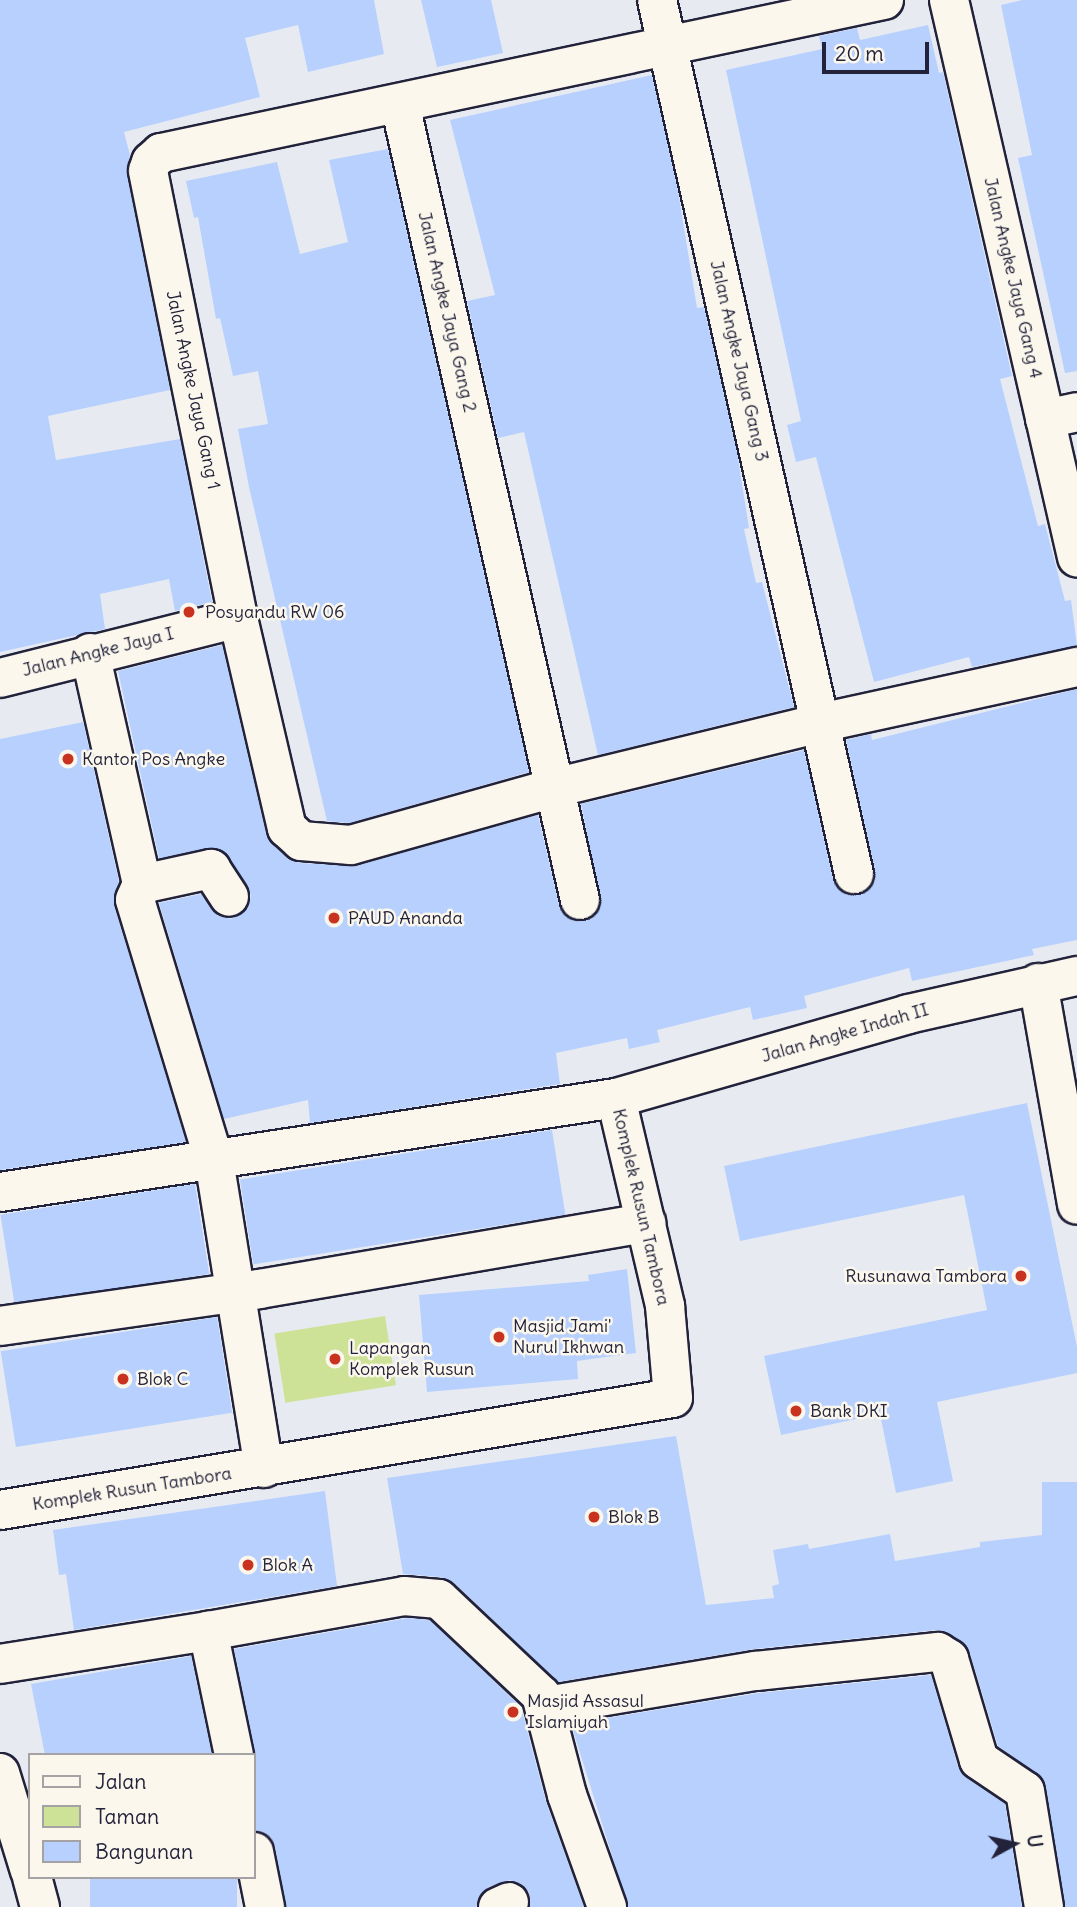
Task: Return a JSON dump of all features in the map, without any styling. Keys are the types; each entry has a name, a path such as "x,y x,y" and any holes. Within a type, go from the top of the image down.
{"street":[{"name":"Jalan Angke Jaya Gang 3","path":"657,0 854,874"},
{"path":"400,104 667,44 884,0"},
{"name":"Jalan Angke Jaya Gang 4","path":"949,0 1061,415 1077,556"},
{"name":"Jalan Angke Jaya Gang 1","path":"400,104 161,153 151,162 148,171 238,618 287,828 301,841 324,845 351,845 554,788"},
{"name":"Jalan Angke Jaya Gang 2","path":"400,104 580,901"},
{"name":"Jalan Angke Jaya I","path":"0,678 90,653 238,618"},
{"path":"90,653 142,884 135,900 151,960 214,1160 238,1292 264,1468"},
{"path":"554,788 820,723 1077,667"},
{"path":"142,884 211,869 229,897"},
{"name":"Jalan Angke Indah II","path":"616,1098 908,1014 1077,976"},
{"path":"1038,984 1077,1205"},
{"name":"Komplek Rusun Tambora","path":"0,1192 616,1098 664,1306 675,1400 0,1510"},
{"path":"0,1326 238,1292 646,1223"},
{"path":"0,1664 404,1596 445,1603 486,1648 535,1687 546,1706 567,1795 607,1907"},
{"path":"208,1631 234,1753"},
{"path":"546,1706 743,1673 937,1652 948,1659 979,1760 1025,1791 1044,1907"},
{"path":"0,1773 28,1864"},
{"path":"256,1862 265,1907"},
{"path":"33,1879 40,1907"}],"green space":[{"name":"Lapangan Komplek Rusun","path":"385,1316 396,1385 285,1403 274,1334"}],"building":[{"path":"0,0 374,0 384,54 308,72 298,25 245,38 260,97 124,132 130,155 127,175 170,390 48,416 56,460 180,439 212,602 175,611 169,579 100,594 105,629 0,652"},
{"path":"421,0 491,0 503,53 437,67"},
{"path":"1022,0 1077,0 1077,371 1065,373 1018,158 1032,155 1001,5"},
{"path":"928,25 939,73 943,72 1012,376 1000,379 1038,526 1045,524 1065,601 1071,600 1077,646 972,667 969,657 874,682 816,457 796,462 787,425 801,421 726,70 822,49 819,36 857,28 860,40"},
{"path":"652,75 678,191 697,308 704,307 737,452 749,528 744,529 756,583 762,582 794,707 598,755 524,432 498,438 467,301 495,295 450,120"},
{"path":"388,149 529,772 349,823 327,821 249,487 238,429 268,424 258,371 233,376 220,318 216,319 198,217 194,218 186,181 277,162 300,254 348,242 329,160"},
{"path":"222,645 266,833 286,857 299,863 356,866 538,815 559,905 574,921 594,916 601,906 581,804 804,750 833,879 847,895 859,895 875,881 875,870 846,740 871,734 872,740 1077,689 1077,940 1032,949 1034,955 912,981 909,968 804,996 807,1008 753,1020 750,1007 657,1030 660,1042 629,1049 627,1038 556,1053 560,1084 310,1123 308,1100 224,1119 159,903 201,894 218,916 231,919 248,908 251,895 229,857 219,849 159,858 118,671"},
{"path":"83,722 119,882 114,906 186,1142 0,1170 0,739"},
{"name":"Rusunawa Tambora","path":"1027,1103 1077,1347 1077,1373 937,1402 953,1481 896,1493 880,1414 781,1435 764,1356 987,1310 964,1195 740,1241 724,1166"},
{"path":"552,1130 565,1215 253,1264 240,1179"},
{"path":"195,1184 209,1274 15,1305 0,1215"},
{"name":"Masjid Jami' Nurul Ikhwan","path":"627,1269 636,1353 577,1361 578,1379 427,1392 419,1295 589,1281 588,1275"},
{"name":"Blok C","path":"217,1317 232,1413 16,1447 1,1351"},
{"path":"676,1436 706,1605 774,1598 772,1586 779,1584 773,1550 808,1544 809,1549 890,1534 895,1561 980,1547 980,1542 1042,1535 1042,1482 1077,1482 1077,1907 1065,1907 1044,1780 998,1746 970,1653 950,1634 936,1630 754,1649 558,1682 454,1583 441,1577 403,1574 387,1478"},
{"name":"Blok A","path":"325,1491 337,1586 74,1630 66,1574 59,1575 53,1530"},
{"path":"408,1618 430,1620 521,1707 546,1802 584,1907 530,1907 529,1892 510,1880 488,1887 476,1907 286,1907 275,1847 270,1837 256,1832 256,1753 234,1649"},
{"path":"191,1656 212,1753 45,1753 31,1684"},
{"path":"931,1675 958,1767 967,1778 1005,1804 1022,1907 628,1907 571,1724 759,1693"},
{"path":"90,1879 237,1879 237,1907 90,1907"}],"place":[{"name":"Posyandu RW 06","path":"189,612"},
{"name":"Kantor Pos Angke","path":"68,759"},
{"name":"PAUD Ananda","path":"334,918"},
{"name":"Rusunawa Tambora","path":"1021,1276"},
{"name":"Masjid Jami' Nurul Ikhwan","path":"499,1337"},
{"name":"Lapangan Komplek Rusun","path":"335,1359"},
{"name":"Blok C","path":"123,1379"},
{"name":"Bank DKI","path":"796,1411"},
{"name":"Blok B","path":"594,1517"},
{"name":"Blok A","path":"248,1565"},
{"name":"Masjid Assasul Islamiyah","path":"513,1712"}]}
